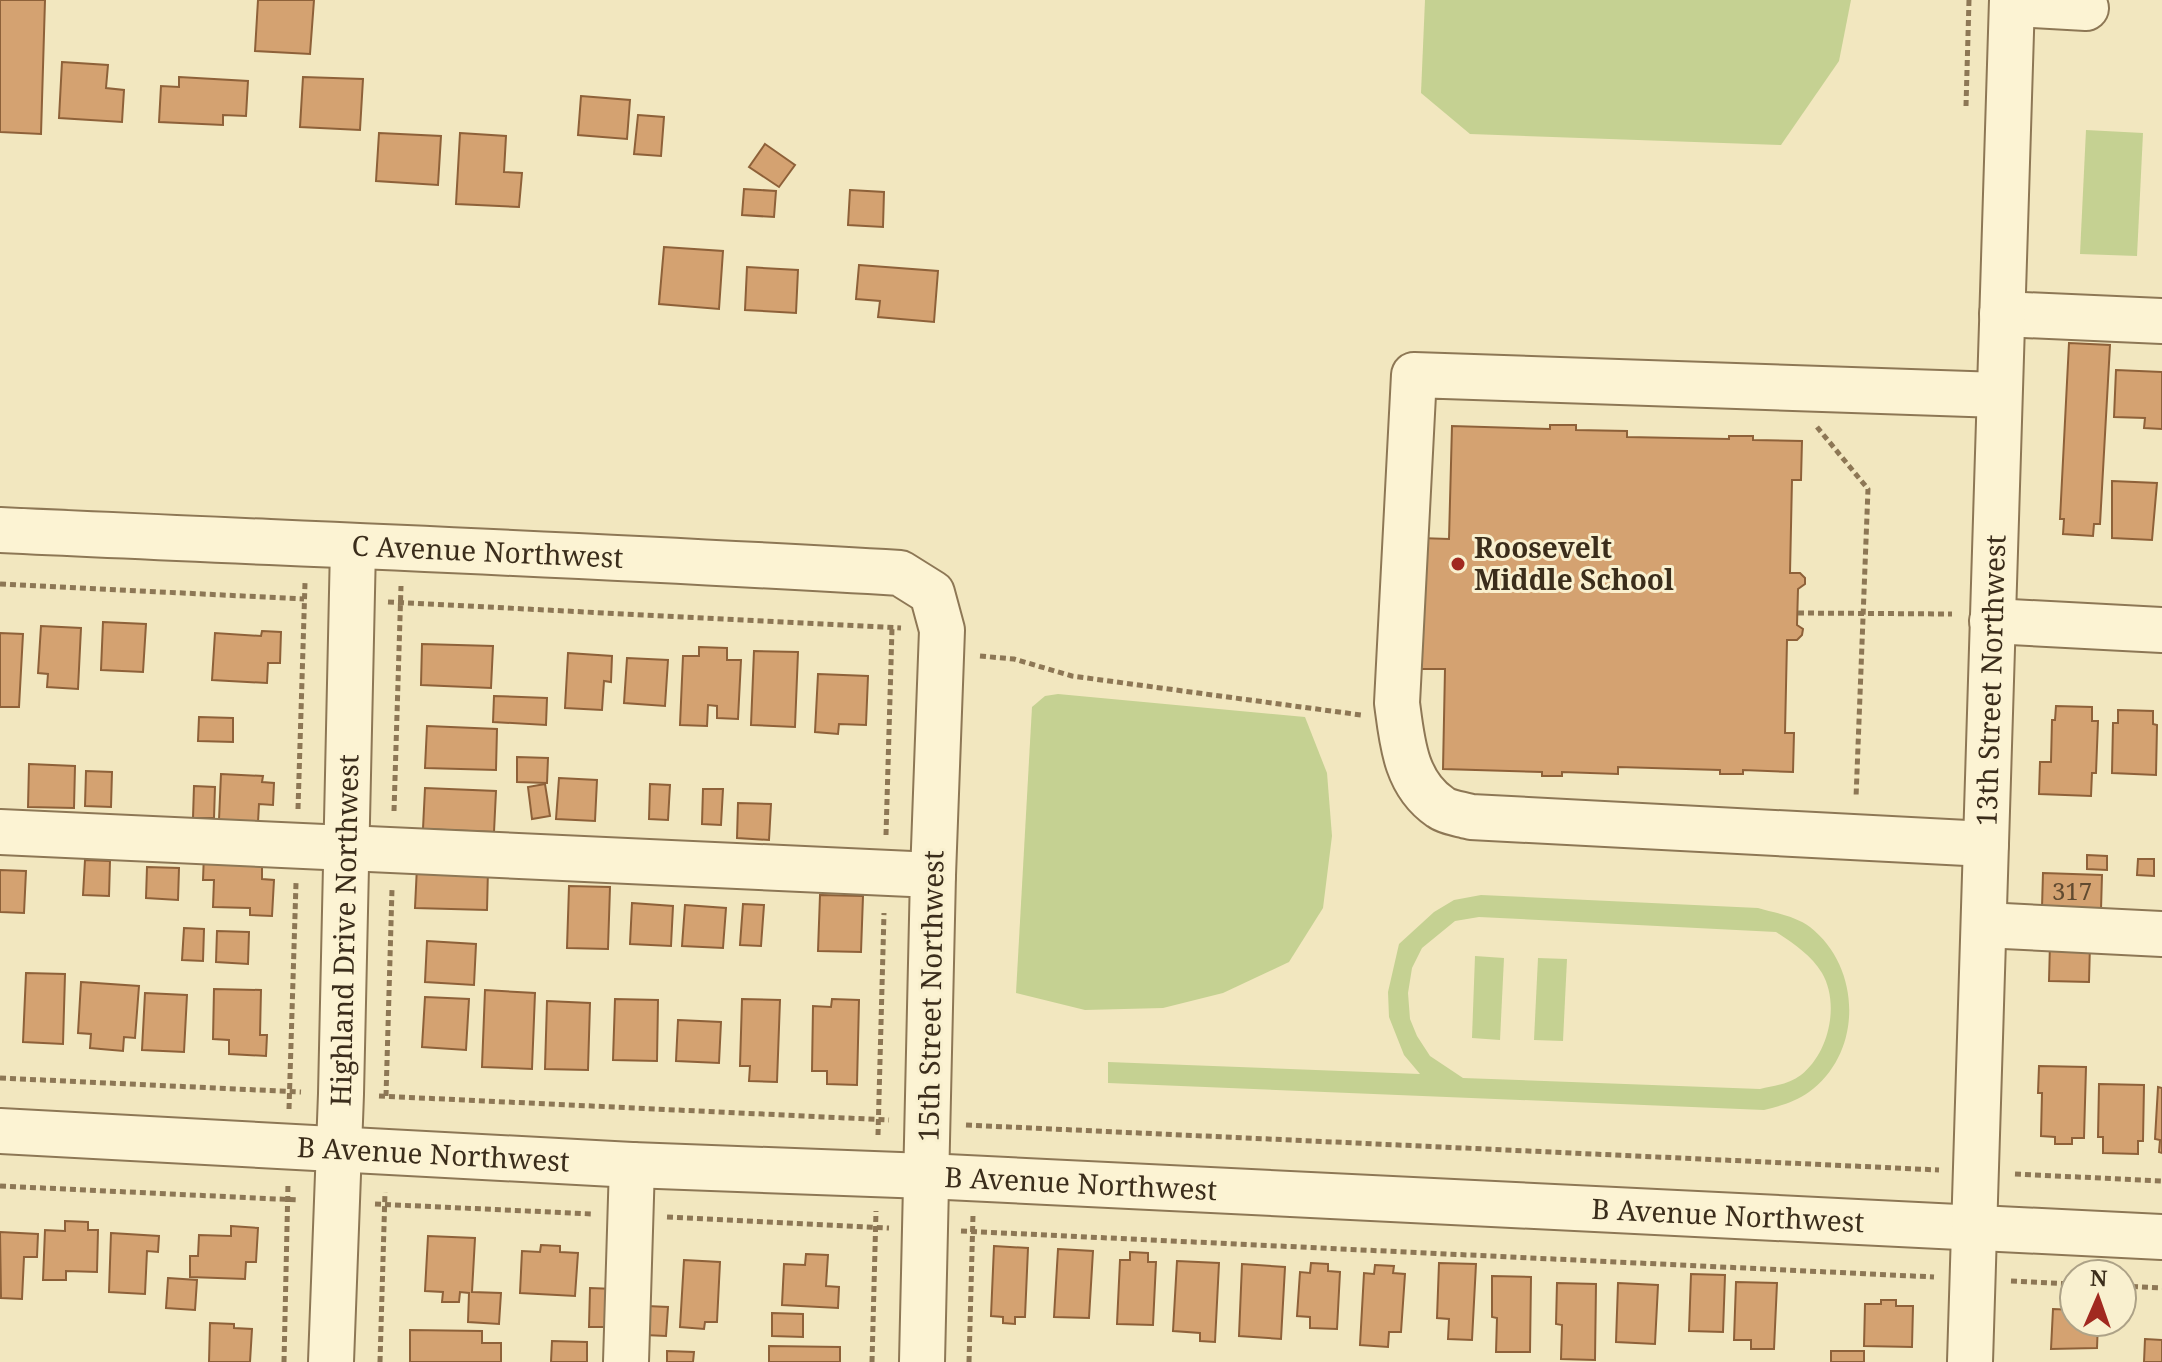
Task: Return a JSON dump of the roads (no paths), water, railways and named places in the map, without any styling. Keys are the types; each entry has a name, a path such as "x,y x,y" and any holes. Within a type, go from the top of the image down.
{"street":[{"path":"2012,2 2086,8"},
{"name":"13th Street Northwest","path":"1970,1362 1986,844 1972,618 1999,395 2012,2"},
{"path":"2002,314 2162,321"},
{"path":"1986,844 1471,817 1441,808 1410,772 1403,748 1397,703 1414,375 1999,395"},
{"name":"C Avenue Northwest","path":"0,530 611,556 900,573 932,593 940,638"},
{"name":"Highland Drive Northwest","path":"331,1362 353,547"},
{"path":"1972,618 2162,630"},
{"name":"15th Street Northwest","path":"922,1362 940,638"},
{"path":"0,832 933,875"},
{"path":"1984,925 2162,934"},
{"name":"B Avenue Northwest","path":"0,1131 632,1165 926,1176 2162,1237"},
{"path":"626,1362 632,1165"}],"place":[{"name":"Roosevelt Middle School","path":"1458,564"}]}
